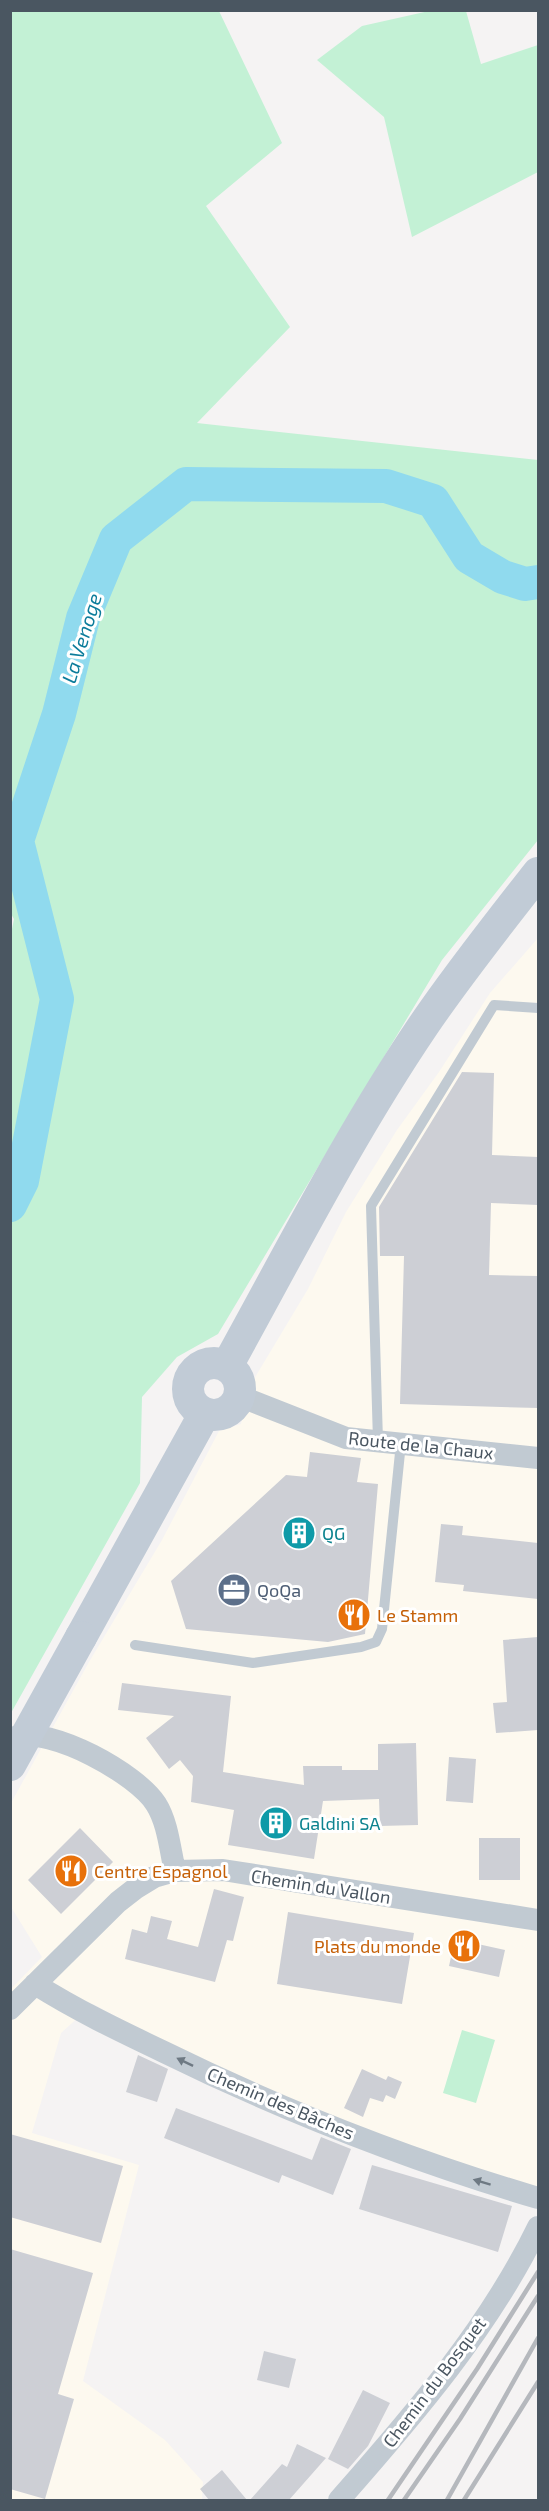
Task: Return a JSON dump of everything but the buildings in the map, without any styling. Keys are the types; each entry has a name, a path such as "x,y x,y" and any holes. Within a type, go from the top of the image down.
{"main road":[{"path":"227,1366 376,1100 423,1026 481,945 538,873"},
{"path":"219,1363 227,1366 238,1379 239,1396 229,1410 214,1414 205,1413 198,1409 189,1395 191,1378 202,1366 219,1363"},
{"path":"10,1765 205,1413"}],"street":[{"name":"Route de la Chaux","path":"239,1396 346,1438 538,1458"},
{"path":"10,1738 21,1735 44,1735 69,1744 127,1775 144,1788 157,1805 175,1871"},
{"name":"Chemin du Vallon","path":"10,2008 136,1887 154,1877 175,1871 223,1870 538,1920"},
{"name":"Chemin des Bâches","path":"35,1984 67,2004 240,2089 457,2174 538,2198"},
{"name":"Chemin du Bosquet","path":"339,2500 397,2434 460,2354 527,2249 538,2227"}],"lane":[{"path":"378,1441 370,1206 494,1005 538,1008"},
{"path":"135,1645 253,1663 361,1647 376,1642 382,1629 401,1443"}],"shaded area":[{"path":"538,938 538,2197 244,2086 93,2004 61,2033 32,2133 139,2165 83,2381 165,2440 203,2482 202,2500 11,2500 10,1990 42,1957 11,1907 11,1803 89,1662 162,1540 219,1431 241,1424 254,1379 308,1289 346,1212 397,1130 439,1072 490,993"}],"green space":[{"path":"11,11 219,11 282,143 206,206 290,327 197,423 538,460 538,840 442,960 218,1334 177,1357 142,1397 140,1483 11,1713 10,939 14,919 10,912"},
{"path":"429,11 466,11 481,64 538,45 538,172 412,237 384,117 317,60 362,26"},
{"path":"462,2030 495,2040 476,2103 443,2093"}],"waterway":[{"name":"La Venoge","path":"10,1205 22,1181 57,999 17,841 59,714 83,618 116,539 186,484 386,486 433,501 469,557 503,577 525,584 538,582"}],"railway":[{"path":"388,2500 477,2369 538,2272"},
{"path":"404,2500 460,2419 538,2296"},
{"path":"447,2500 538,2338"},
{"path":"464,2500 538,2382"}],"place":[{"name":"QG","path":"299,1533"},
{"name":"QoQa","path":"234,1590"},
{"name":"Le Stamm","path":"354,1615"},
{"name":"Galdini SA","path":"276,1823"},
{"name":"Centre Espagnol","path":"71,1871"},
{"name":"Plats du monde","path":"464,1946"}]}
